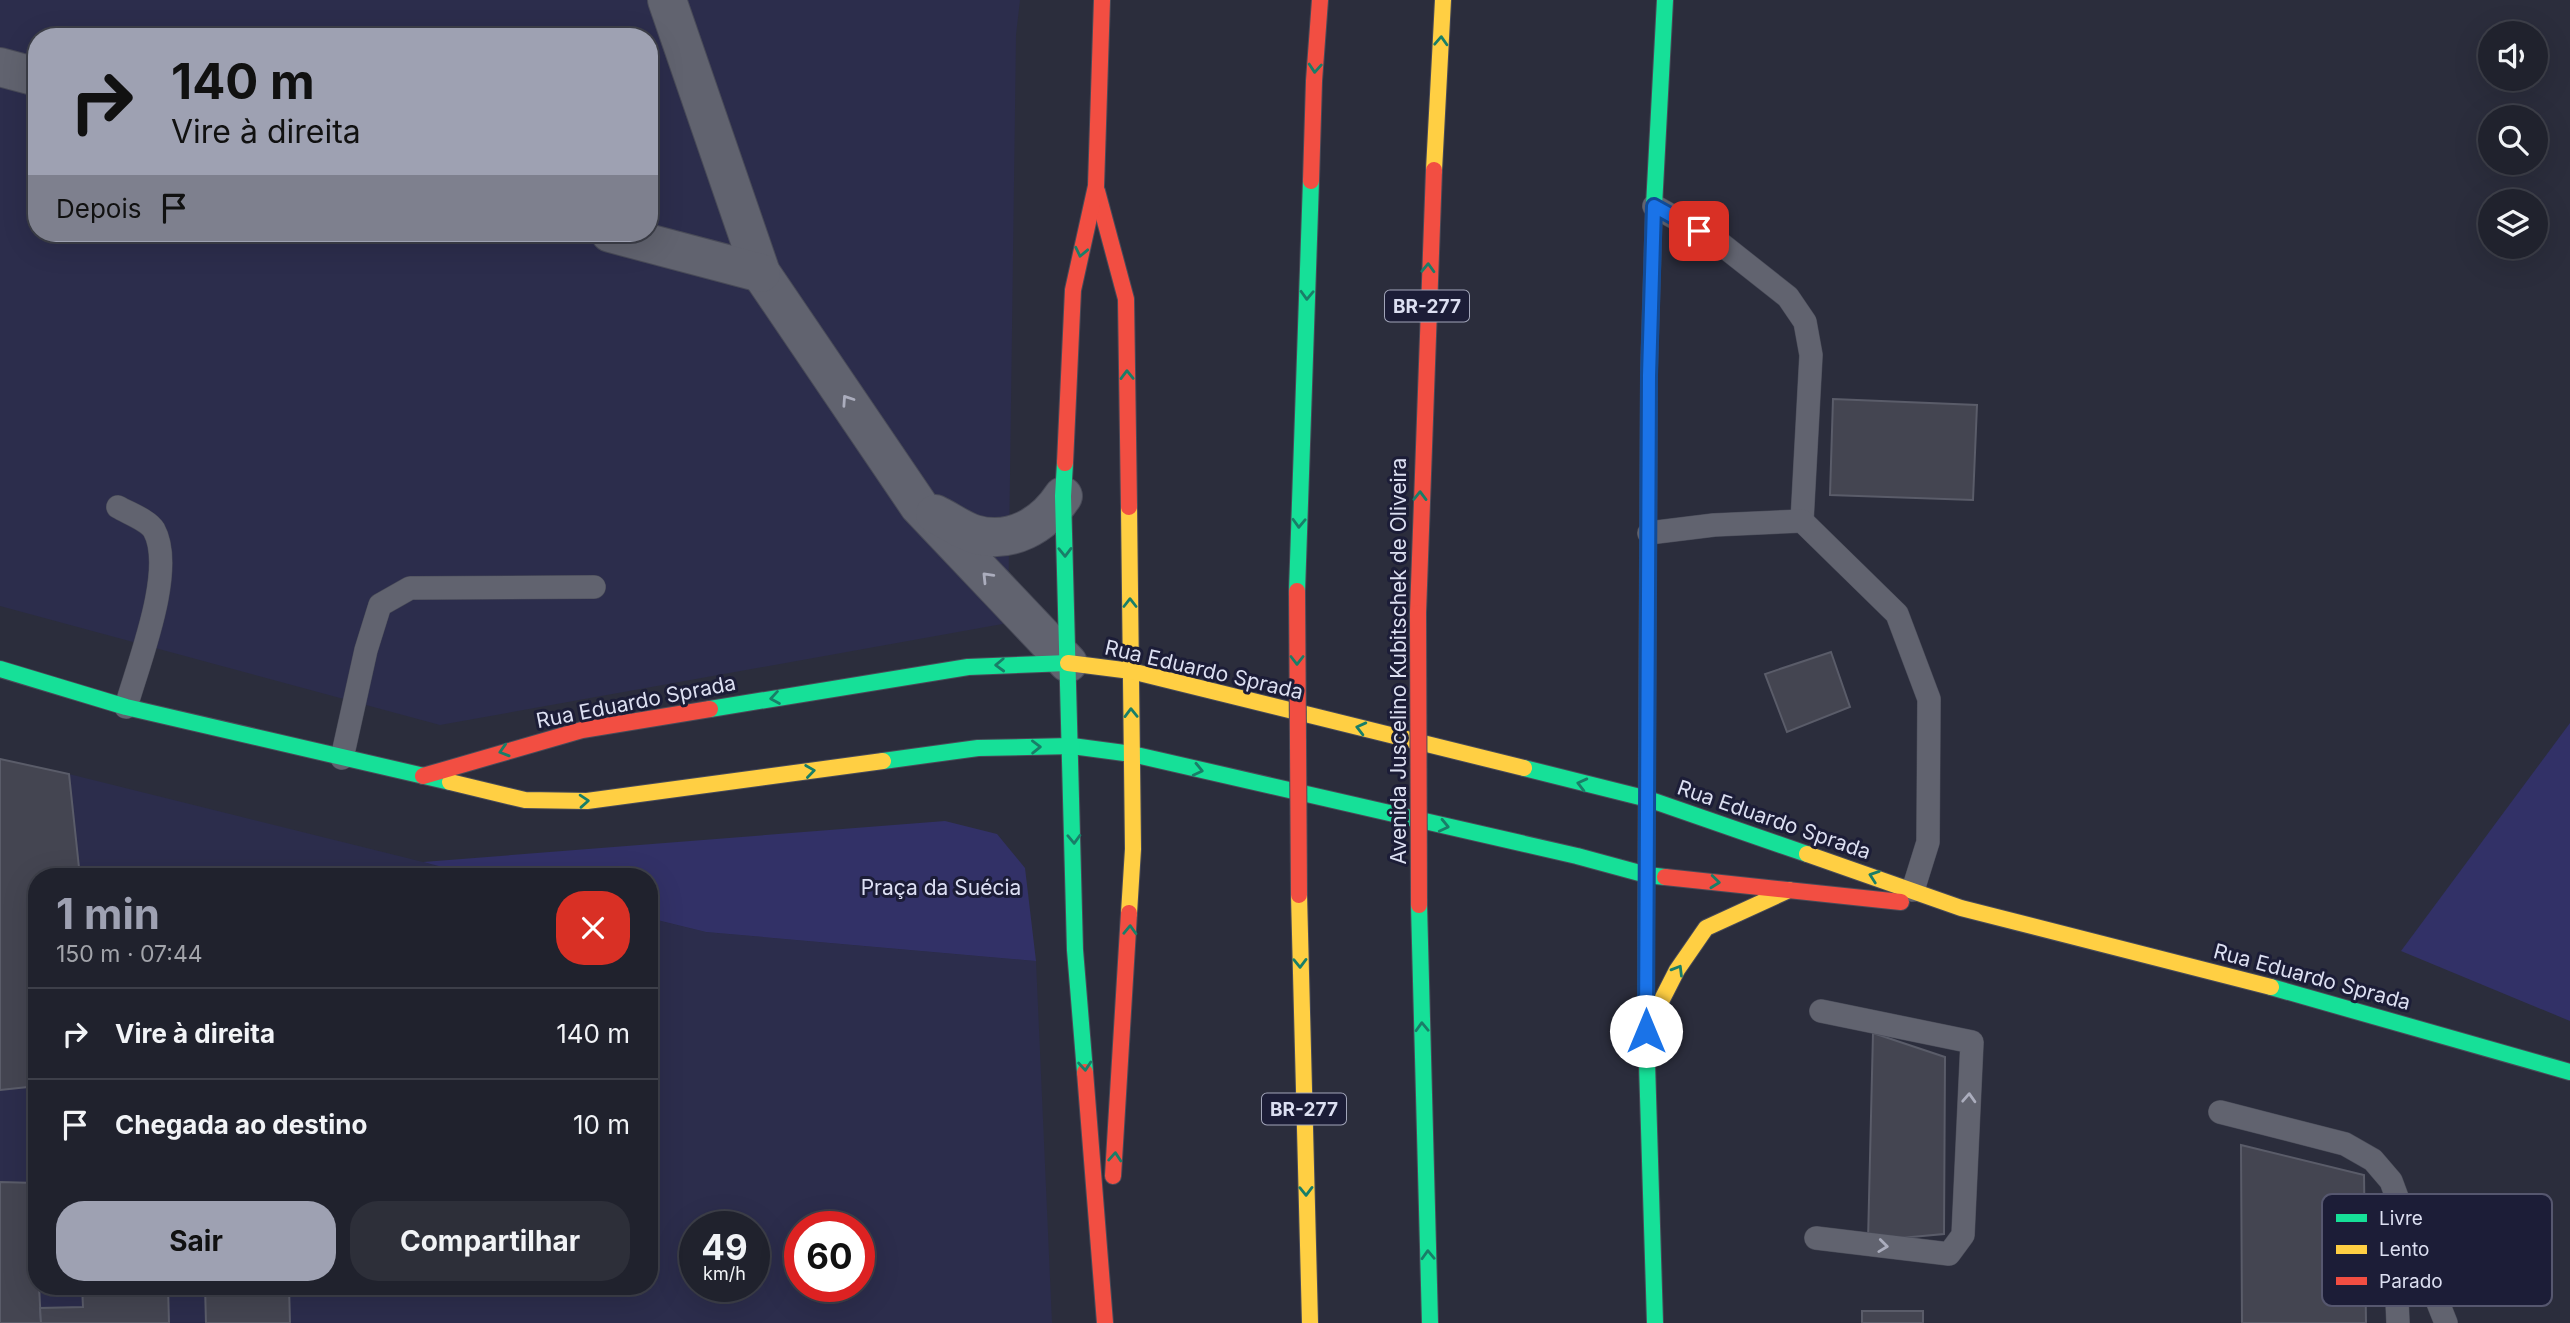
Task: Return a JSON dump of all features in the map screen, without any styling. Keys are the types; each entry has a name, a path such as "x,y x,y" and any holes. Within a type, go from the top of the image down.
{"main road":[{"path":"1102,0 1096,186 1073,290 1063,496 1072,746 1075,950 1105,1299"},
{"name":"BR-277","path":"1310,1323 1299,895 1297,591 1314,81 1320,0"},
{"name":"Avenida Juscelino Kubitschek de Oliveira","path":"1430,1323 1419,905 1418,613 1430,230 1443,0"},
{"path":"1655,1323 1646,1031 1649,376 1654,206 1665,0"},
{"path":"1096,186 1126,299 1133,849 1105,1323"},
{"name":"Rua Eduardo Sprada","path":"421,777 582,730 968,667 1068,663 1131,671 1648,799 1961,908 2291,992 2570,1072"},
{"name":"Rua Eduardo Sprada","path":"0,669 125,707 525,800 587,801 978,748 1072,746 1132,754 1577,856 1647,875 1961,908"},
{"path":"1646,1031 1677,970 1706,928 1789,890"}],"street":[{"path":"667,0 761,274 919,506 1068,663"},
{"path":"0,68 28,75"},
{"path":"643,242 761,274"},
{"path":"919,506 975,534 1008,536 1033,527 1053,511 1063,496"}],"lane":[{"path":"1654,206 1721,244 1788,297 1805,322 1811,355 1802,521"},
{"path":"118,507 153,528 162,552 154,615 125,707"},
{"path":"1649,534 1714,525 1802,521 1898,614 1930,699 1928,842 1913,890"},
{"path":"342,758 366,650 380,605 410,588 594,587"},
{"path":"1816,1238 1949,1254 1964,1235 1972,1042 1821,1011"},
{"path":"2220,1112 2345,1144 2373,1160 2391,1181 2396,1194"},
{"path":"2439,1306 2446,1323"}],"shaded area":[{"path":"0,0 1020,0 1016,35 1008,623 440,725 0,606"},
{"path":"69,774 446,868 79,868"},
{"path":"658,920 706,932 1036,961 1052,1323 0,1323 0,1090 28,1087 28,1295 658,1295"}],"green space":[{"path":"2570,723 2570,1021 2401,951"},
{"name":"Praça da Suécia","path":"945,821 997,834 1025,868 1036,961 706,932 658,920 658,868 446,868 423,862"}],"building":[{"path":"1833,399 1977,405 1973,500 1830,495"},
{"path":"1831,652 1850,707 1787,732 1765,674"},
{"path":"0,759 69,774 79,868 28,868 28,1087 0,1090"},
{"path":"1873,1033 1945,1057 1944,1234 1868,1241"},
{"path":"2241,1145 2364,1175 2364,1194 2322,1194 2322,1306 2366,1306 2366,1323 2242,1323"},
{"path":"0,1182 28,1183 28,1295 39,1295 41,1323 0,1323"},
{"path":"82,1295 168,1295 169,1323 41,1323 40,1308 83,1307"},
{"path":"205,1295 289,1295 290,1323 206,1323"},
{"path":"1862,1311 1923,1311 1923,1323 1862,1323"}],"traffic: fast":[{"path":"1649,370 1665,0"},
{"path":"1297,591 1311,181"},
{"path":"1065,463 1063,496 1075,950 1085,1072"},
{"path":"710,709 968,667 1068,663"},
{"path":"0,669 126,707 450,782"},
{"path":"883,761 978,748 1072,746"},
{"path":"1072,746 1132,754 1665,877"},
{"path":"1524,768 1648,799 1807,854"},
{"path":"1419,905 1430,1323"},
{"path":"1646,931 1646,1031 1655,1323"},
{"path":"2271,987 2570,1072"}],"traffic: slow":[{"path":"1434,170 1443,0"},
{"path":"1646,931 1649,370"},
{"path":"1129,507 1133,849 1129,913"},
{"path":"1068,663 1131,671 1524,768"},
{"path":"450,782 525,800 587,801 883,761"},
{"path":"1807,854 1961,908 2271,987"},
{"path":"1650,1023 1677,970 1706,928 1789,890"},
{"path":"1299,895 1310,1323"}],"traffic: jam":[{"path":"1065,463 1073,290 1096,186 1102,0"},
{"path":"1311,181 1320,0"},
{"path":"1418,613 1434,170"},
{"path":"1097,191 1126,299 1129,507"},
{"path":"1297,591 1299,895"},
{"path":"1418,613 1419,905"},
{"path":"423,776 582,730 710,709"},
{"path":"1665,877 1901,902"},
{"path":"1113,1176 1129,913"},
{"path":"1085,1072 1105,1323"}],"route":[{"path":"1646,1031 1649,376 1654,206 1699,231"}]}
